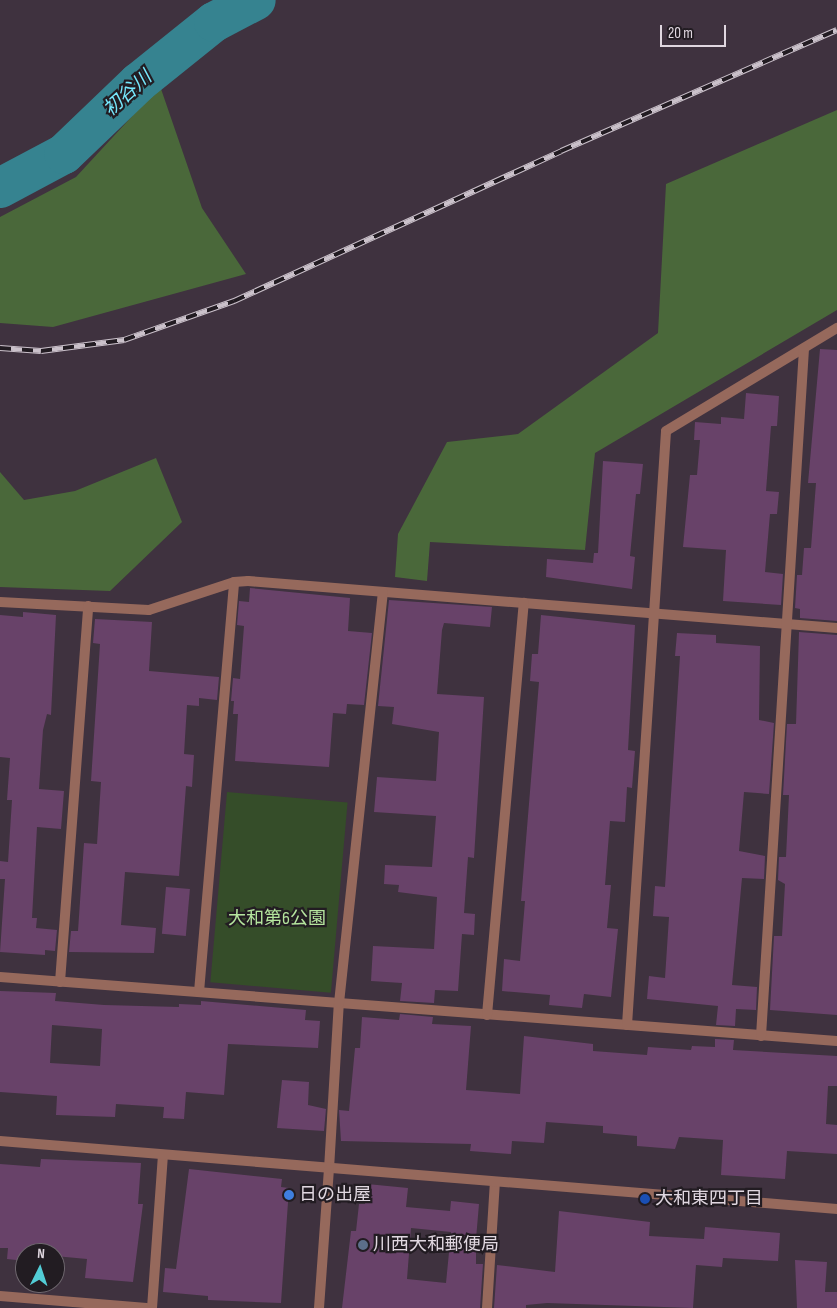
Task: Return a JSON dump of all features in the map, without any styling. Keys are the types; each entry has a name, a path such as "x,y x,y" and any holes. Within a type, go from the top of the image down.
{"street":[{"path":"627,1025 666,431 837,328"},
{"path":"761,1036 804,348"},
{"path":"0,602 149,610 234,582 837,628"},
{"path":"199,992 234,582"},
{"path":"319,1308 339,1003 383,592"},
{"path":"487,1015 524,603"},
{"path":"60,982 88,606"},
{"path":"0,977 837,1042"},
{"path":"0,1141 328,1170 837,1209"},
{"path":"152,1308 163,1156"},
{"path":"487,1308 496,1182"},
{"path":"0,1296 147,1308"}],"green space":[{"path":"160,86 202,208 246,274 53,327 0,323 0,217 76,177"},
{"path":"837,110 837,310 595,453 585,550 430,542 427,581 395,577 398,534 447,442 518,434 658,333 666,184"},
{"path":"156,458 182,522 110,591 0,587 0,472 24,500 75,491"},
{"name":"大和第6公園","path":"227,792 348,803 331,993 210,982"}],"building":[{"path":"820,349 837,350 837,621 800,618 800,609 795,608 797,575 802,575 804,548 811,548 816,483 808,483"},
{"path":"746,393 779,396 777,426 771,426 766,491 779,492 777,514 770,514 765,572 783,574 781,605 723,601 726,550 683,547 690,475 697,475 700,440 694,440 695,422 721,424 721,417 744,419"},
{"path":"603,461 643,464 640,494 636,494 630,556 635,557 632,589 546,577 547,559 593,563 594,553 598,553"},
{"path":"250,588 350,598 348,631 372,633 364,705 347,704 346,714 333,713 329,767 235,761 238,714 233,714 234,701 231,701 233,678 240,679 244,626 237,625 239,601 249,602"},
{"path":"389,600 492,607 490,627 444,623 442,630 437,694 484,697 474,858 468,857 464,913 475,914 474,935 462,934 458,991 435,990 434,1003 400,1001 402,983 371,981 373,946 434,949 437,897 398,892 399,885 384,884 385,865 432,867 436,816 374,812 377,777 436,781 439,732 392,724 394,707 378,706"},
{"path":"23,612 56,615 51,715 47,714 43,730 39,789 64,791 61,829 37,827 32,918 37,918 36,928 57,930 55,951 45,950 45,955 0,952 5,879 0,879 0,861 8,862 12,800 7,800 10,758 0,757 0,615 23,617"},
{"path":"541,615 635,625 628,750 635,751 632,788 627,787 625,822 610,821 605,885 611,885 607,928 618,929 611,997 584,994 582,1008 549,1005 550,995 502,991 504,959 520,961 525,901 521,901 539,682 530,681 532,654 538,654"},
{"path":"95,619 152,622 149,671 219,677 217,700 199,698 199,706 187,705 184,754 194,755 192,787 186,786 179,876 125,872 121,925 156,928 154,953 69,952 71,931 78,931 84,843 97,844 101,782 91,781 100,644 93,643"},
{"path":"799,632 837,635 837,1015 770,1010 774,936 782,936 785,884 778,880 779,857 786,857 789,795 783,795 787,724 796,724"},
{"path":"677,633 716,635 716,643 760,646 759,720 774,723 769,794 744,792 739,851 765,856 764,879 742,878 732,985 757,987 756,1010 736,1009 735,1026 716,1025 718,1006 647,999 649,976 665,978 669,917 653,916 655,886 665,887 680,656 675,656"},
{"path":"166,887 190,889 186,936 162,934"},
{"path":"0,991 56,993 55,1001 104,1005 179,1007 179,1004 201,1005 201,1001 306,1010 305,1020 320,1021 318,1048 228,1044 224,1095 186,1092 184,1119 163,1118 164,1107 116,1104 115,1117 56,1115 57,1096 0,1092","holes":["52,1025 102,1029 100,1066 50,1063"]},
{"path":"400,1014 433,1017 432,1024 471,1026 466,1090 520,1094 524,1036 593,1044 593,1051 647,1055 648,1047 691,1050 692,1046 715,1047 715,1039 734,1040 733,1050 837,1056 837,1086 828,1086 826,1124 837,1125 837,1154 787,1151 785,1179 721,1175 723,1140 679,1137 675,1149 637,1146 637,1136 603,1133 603,1126 546,1122 544,1143 512,1141 511,1154 470,1151 471,1144 341,1141 339,1110 349,1111 355,1048 360,1048 362,1017 399,1020"},
{"path":"282,1080 309,1082 308,1105 326,1109 324,1131 277,1128"},
{"path":"41,1159 141,1163 138,1204 143,1204 133,1282 85,1278 87,1259 65,1257 65,1243 15,1243 15,1260 7,1259 8,1248 0,1248 0,1164 40,1167"},
{"path":"189,1169 282,1179 281,1187 289,1188 281,1303 208,1300 208,1296 163,1292 165,1268 176,1269"},
{"path":"367,1184 408,1188 406,1207 450,1211 451,1201 479,1204 476,1264 483,1264 480,1308 342,1308 351,1231 356,1231 359,1204 365,1204","holes":["411,1228 451,1232 446,1283 407,1279"]},
{"path":"559,1211 650,1222 649,1236 704,1239 705,1227 780,1233 778,1261 723,1258 722,1267 696,1265 693,1308 547,1303 526,1305 526,1308 494,1308 497,1265 555,1272"},
{"path":"795,1260 827,1262 825,1292 837,1292 837,1308 797,1308"}],"waterway":[{"name":"初谷川","path":"0,188 64,154 138,83 214,22 256,0"}],"railway":[{"path":"0,348 41,351 124,340 234,301 561,151 837,30"}],"place":[{"name":"日の出屋","path":"289,1195"},
{"name":"大和東四丁目","path":"645,1199"},
{"name":"川西大和郵便局","path":"363,1245"}]}
